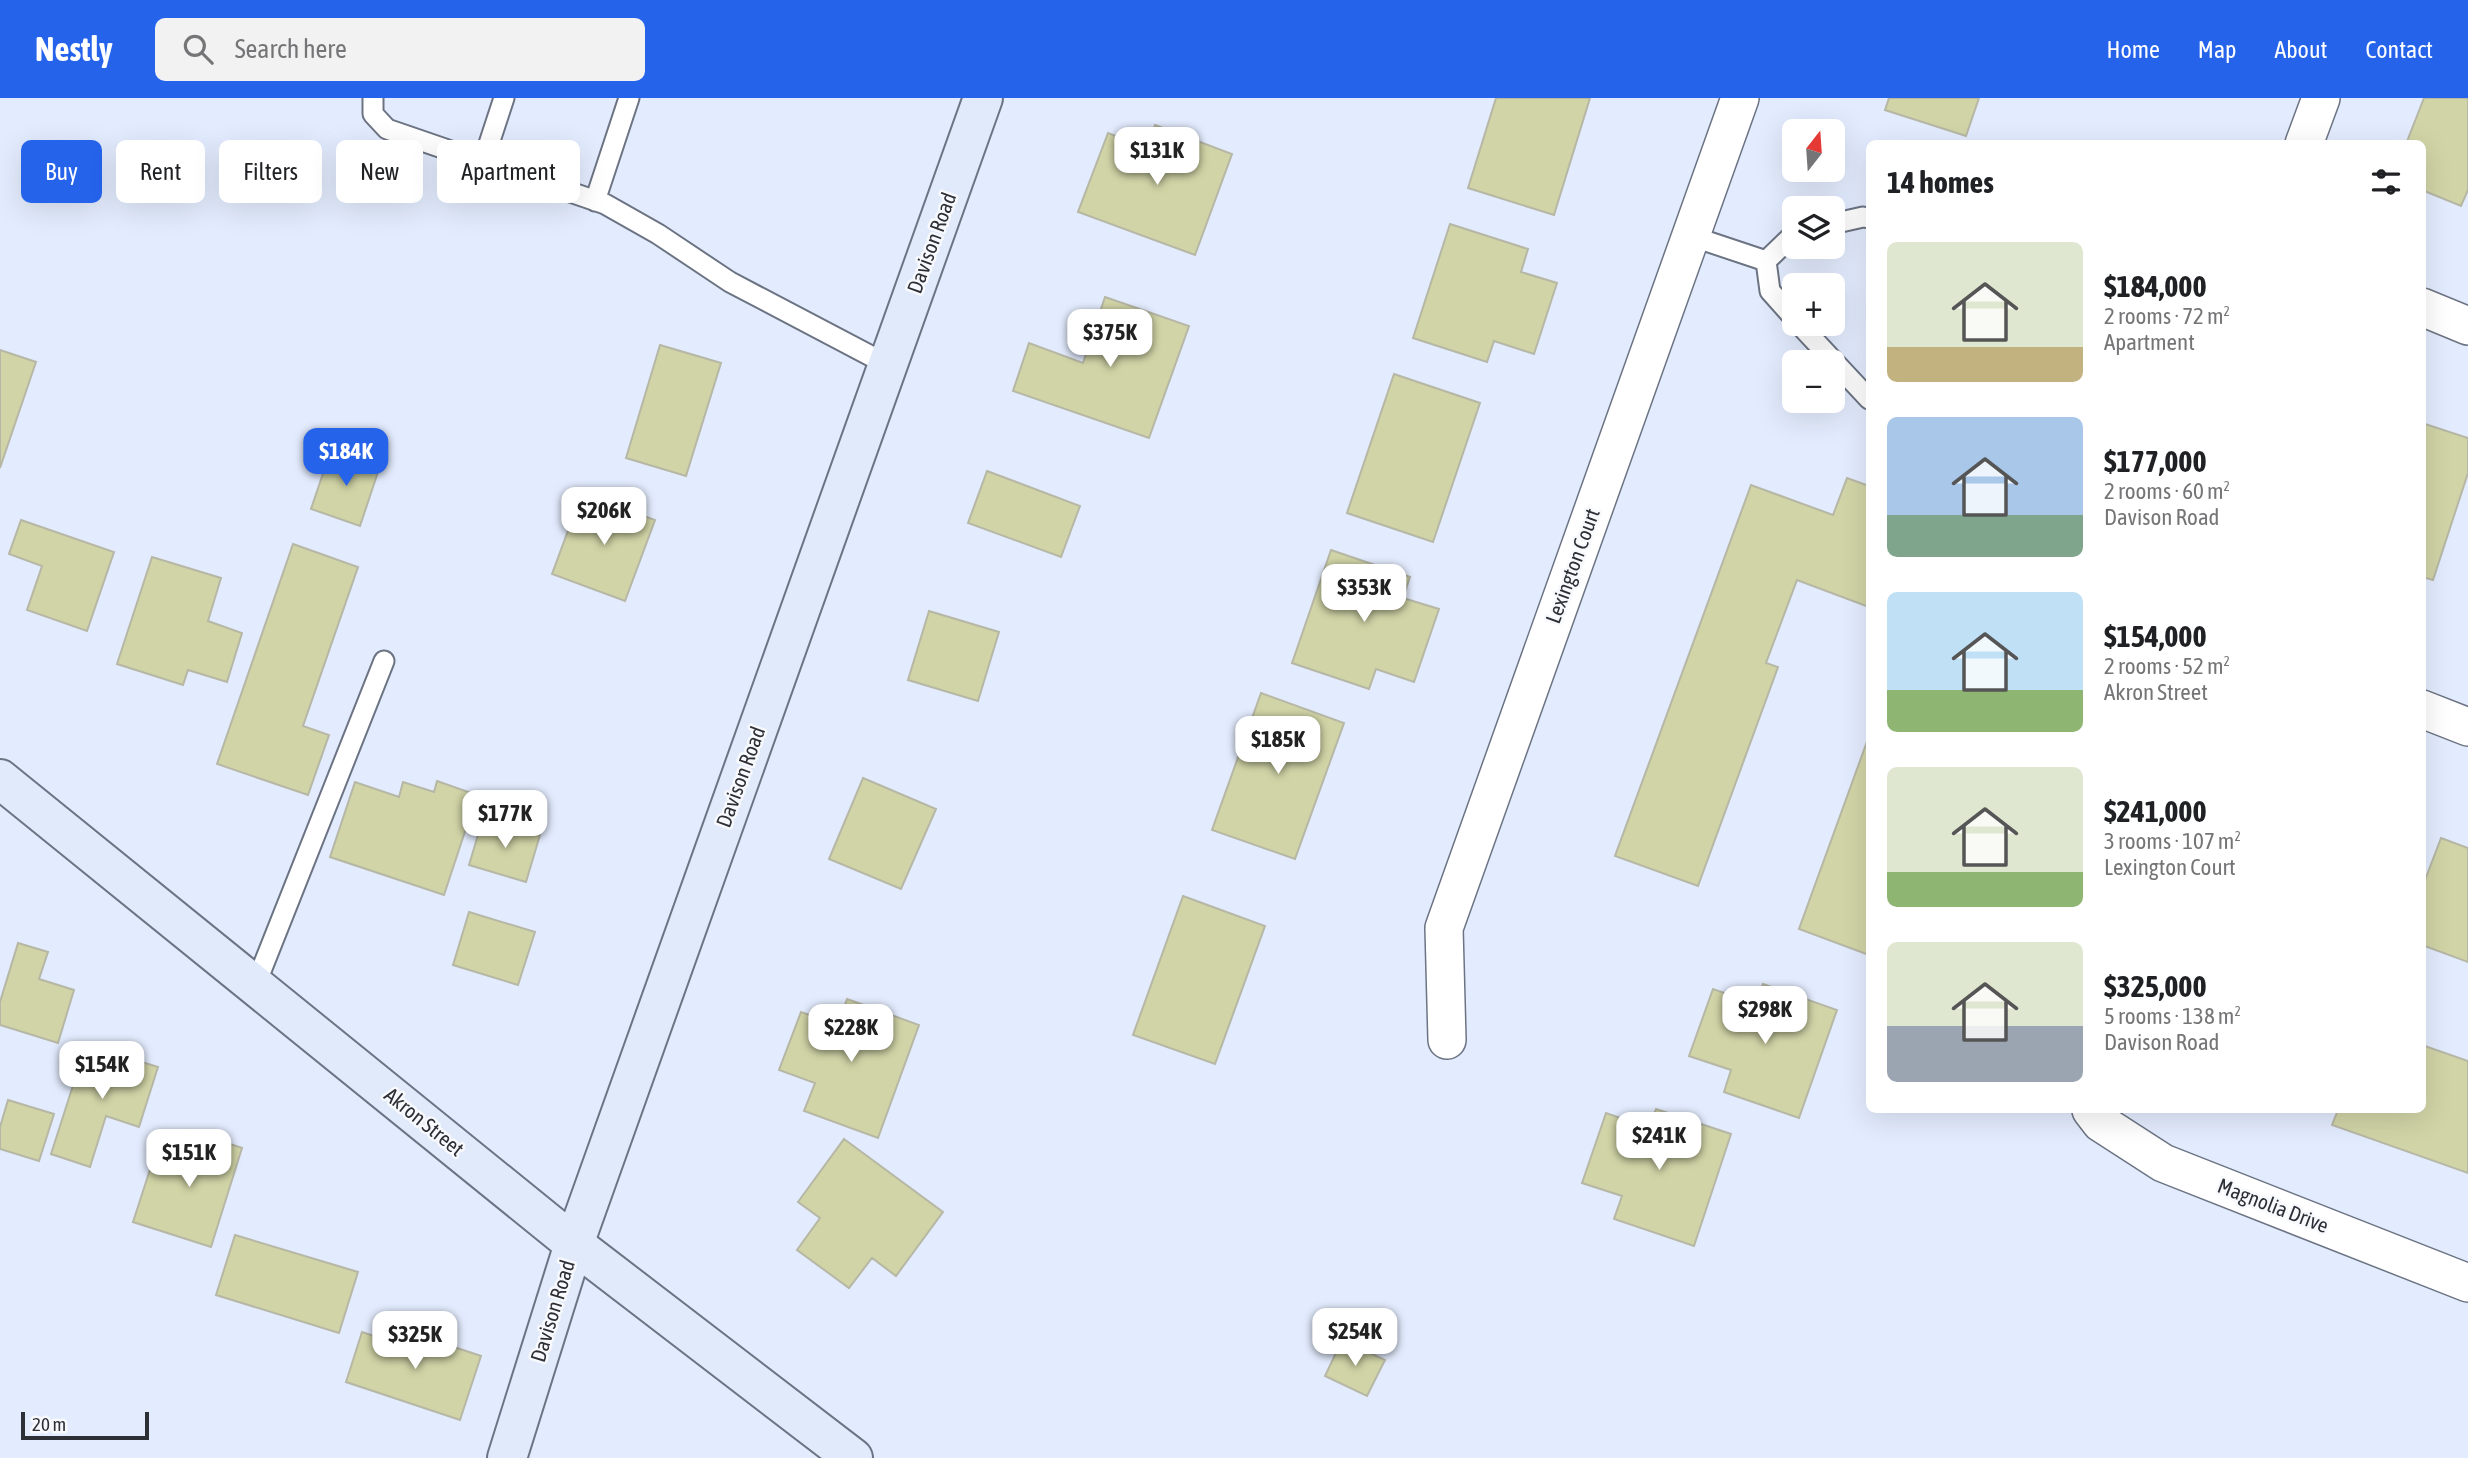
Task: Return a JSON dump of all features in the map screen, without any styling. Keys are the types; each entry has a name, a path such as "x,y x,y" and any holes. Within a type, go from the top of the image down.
{"street":[{"name":"Davison Road","path":"507,1458 574,1244 983,98"},
{"name":"Lexington Court","path":"1447,1040 1444,929 1740,98"},
{"path":"2305,140 2320,98"},
{"path":"2426,309 2468,326"},
{"path":"2426,711 2468,727"},
{"name":"Akron Street","path":"0,779 574,1244 853,1458"},
{"name":"Magnolia Drive","path":"2093,1113 2101,1123 2163,1163 2468,1283"}],"lane":[{"path":"373,98 373,114 387,129 437,146"},
{"path":"490,140 504,98"},
{"path":"595,201 629,98"},
{"path":"580,196 605,204 658,234 730,282 888,365"},
{"path":"1845,221 1866,218"},
{"path":"1691,236 1766,261"},
{"path":"1766,261 1782,246"},
{"path":"1766,261 1770,291 1782,304"},
{"path":"1810,336 1866,396"},
{"path":"255,986 384,661"}],"building":[{"path":"1496,98 1590,98 1554,215 1468,188"},
{"path":"1889,98 1979,98 1966,136 1885,110"},
{"path":"2424,98 2468,98 2468,190 2461,206 2426,192 2426,140 2408,140"},
{"path":"1155,125 1232,154 1195,255 1078,212 1108,133 1147,148"},
{"path":"1450,224 1528,249 1521,272 1557,283 1534,354 1494,341 1487,362 1413,338"},
{"path":"1105,297 1189,326 1149,438 1013,391 1029,343 1083,363"},
{"path":"660,345 721,363 686,476 626,458"},
{"path":"0,350 36,362 0,468"},
{"path":"1394,374 1480,403 1433,542 1347,513"},
{"path":"2426,424 2468,438 2468,473 2433,580 2426,578"},
{"path":"331,450 380,466 360,526 311,509"},
{"path":"987,471 1080,506 1061,557 968,523"},
{"path":"1847,478 1866,485 1866,606 1797,580 1766,663 1778,667 1698,886 1615,856 1751,485 1833,515"},
{"path":"582,493 655,520 625,601 552,574"},
{"path":"21,520 114,552 87,631 27,610 42,566 9,554"},
{"path":"293,544 358,567 303,726 329,735 308,795 217,764"},
{"path":"1331,550 1410,577 1403,598 1439,609 1414,682 1376,669 1369,689 1292,663"},
{"path":"152,557 221,578 208,621 242,633 227,682 188,670 183,685 117,664"},
{"path":"929,611 999,632 978,701 908,680"},
{"path":"1261,693 1344,723 1295,859 1212,830"},
{"path":"1866,744 1866,954 1799,929"},
{"path":"863,778 936,809 901,889 829,859"},
{"path":"437,781 477,795 444,895 330,857 355,782 399,797 403,782 434,792"},
{"path":"483,818 540,835 526,882 469,865"},
{"path":"2441,838 2468,848 2468,962 2426,946 2426,877"},
{"path":"1183,896 1265,926 1215,1064 1133,1035"},
{"path":"469,912 535,932 518,985 453,965"},
{"path":"18,943 48,952 39,979 74,990 58,1043 0,1025 0,1002"},
{"path":"1763,984 1837,1010 1799,1118 1724,1092 1731,1070 1689,1056 1713,989 1756,1004"},
{"path":"847,999 919,1025 878,1138 804,1111 815,1083 779,1070 801,1012 838,1025"},
{"path":"86,1045 158,1067 139,1127 106,1116 90,1167 51,1154"},
{"path":"2426,1046 2468,1061 2468,1173 2332,1125 2337,1113 2426,1113"},
{"path":"8,1100 54,1114 39,1161 0,1149 0,1127"},
{"path":"1656,1109 1731,1134 1694,1246 1614,1219 1622,1196 1582,1183 1606,1113 1649,1128"},
{"path":"188,1130 242,1148 211,1247 133,1222 157,1148 180,1155"},
{"path":"844,1139 943,1212 896,1276 872,1258 849,1288 797,1250 820,1218 798,1202"},
{"path":"235,1235 358,1272 339,1333 216,1295"},
{"path":"394,1327 481,1356 460,1420 346,1382 362,1332 389,1341"},
{"path":"1342,1340 1385,1360 1367,1396 1325,1376"}]}
